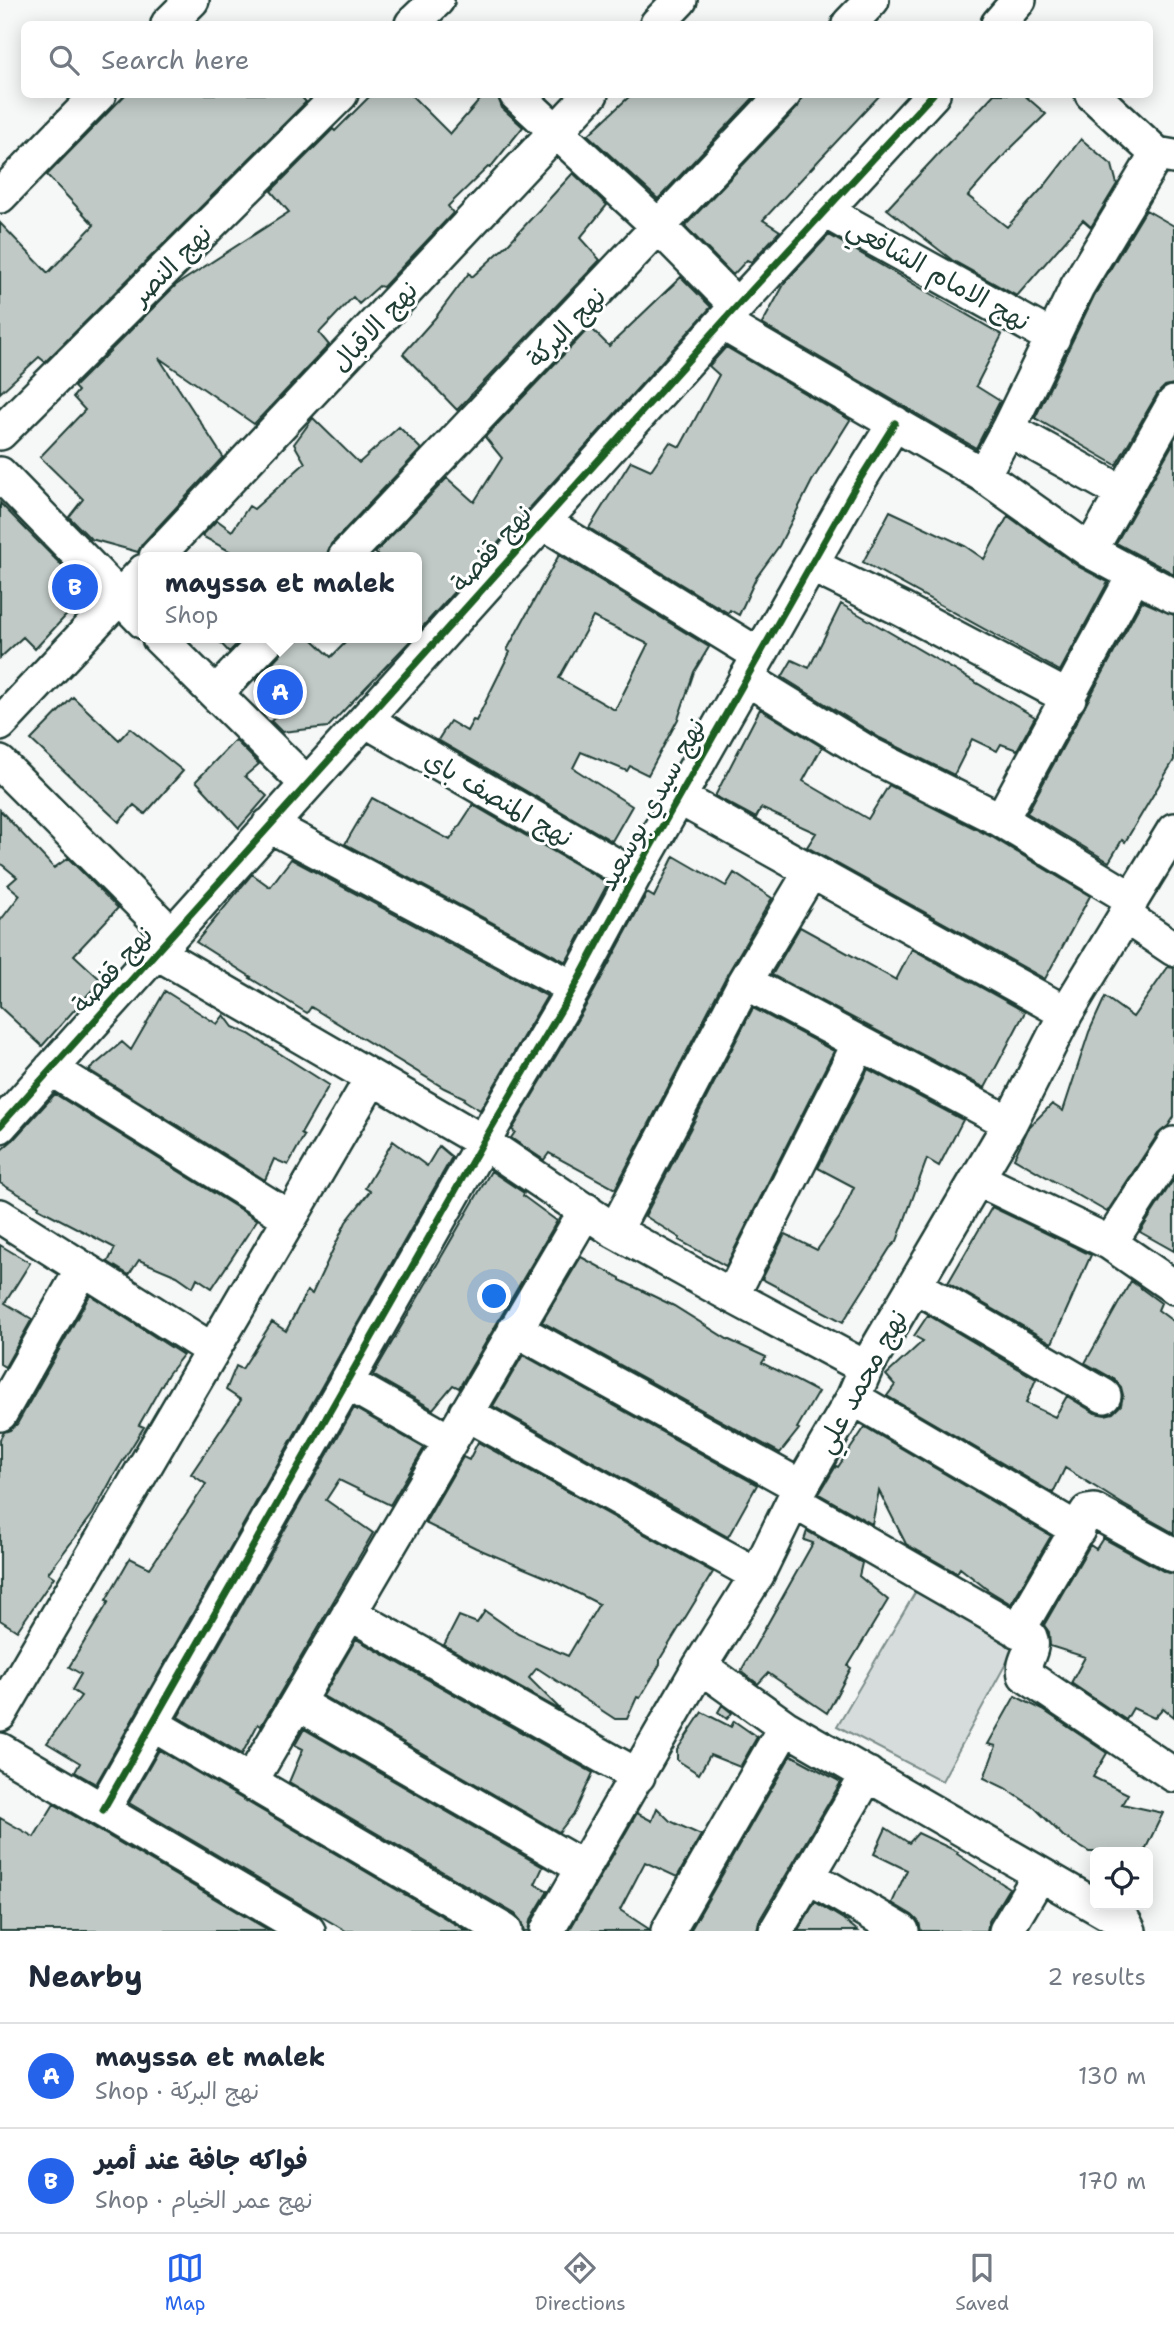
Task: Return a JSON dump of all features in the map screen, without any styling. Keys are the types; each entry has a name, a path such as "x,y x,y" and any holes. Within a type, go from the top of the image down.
{"street":[{"path":"171,21 192,0"},
{"path":"660,21 680,0"},
{"path":"852,21 872,0"},
{"path":"0,196 95,98"},
{"name":"نهج النصر","path":"0,433 337,98"},
{"path":"520,98 660,228 729,315 895,423 983,475 1090,551 1174,596"},
{"name":"نهج الاقبال","path":"161,552 587,98"},
{"name":"نهج البركة","path":"350,552 660,228 780,98"},
{"name":"نهج قفصة","path":"0,1126 729,315 929,98"},
{"path":"983,475 1077,288 1166,155 1097,98"},
{"name":"نهج الامام الشافعي","path":"825,211 1053,338"},
{"path":"1090,551 1174,403"},
{"name":"نهج سيدي بوسعيد","path":"103,1810 483,1142 574,988 678,797 855,486 895,423"},
{"path":"1008,429 1123,493"},
{"path":"0,474 138,616"},
{"path":"543,522 753,666 871,755 1001,820 1129,908 1174,949"},
{"path":"811,565 901,609 1069,698"},
{"path":"1001,820 1134,575"},
{"path":"0,724 138,577"},
{"path":"164,643 307,784"},
{"path":"216,693 264,643"},
{"name":"نهج المنصف باي","path":"365,720 634,876"},
{"path":"0,764 163,943 372,1078 483,1142 615,1231 866,1368"},
{"path":"678,797 810,873 1066,1013"},
{"path":"270,825 574,988"},
{"name":"نهج محمد علي","path":"547,1931 700,1666 757,1575 797,1494 853,1398 866,1368 978,1179 1066,1013 1174,830"},
{"path":"615,1231 745,982 810,873"},
{"path":"745,982 1010,1122"},
{"path":"732,1296 859,1044"},
{"path":"51,1069 290,1219"},
{"path":"4,1700 372,1078"},
{"path":"1110,1243 1174,1144"},
{"path":"978,1179 1110,1243 1174,1287"},
{"path":"251,1781 586,1210"},
{"path":"0,1216 212,1350"},
{"path":"4,1397 83,1268"},
{"path":"916,1286 1104,1396"},
{"path":"515,1329 797,1494 1032,1640 1023,1668 1025,1675 1174,1775"},
{"path":"346,1382 458,1427 757,1575"},
{"path":"853,1398 1078,1530"},
{"path":"1018,1631 1087,1512 1094,1511 1174,1555"},
{"path":"349,1613 638,1776"},
{"path":"700,1666 785,1727 1125,1923 1129,1931"},
{"path":"297,1703 582,1867"},
{"path":"152,1724 505,1931"},
{"path":"668,1931 785,1727"},
{"path":"0,1750 308,1931"},
{"path":"776,1931 868,1774"},
{"path":"1006,1931 1040,1874"},
{"path":"808,1877 902,1931"}],"shaded area":[{"path":"916,1591 1015,1647 942,1781 837,1726"}],"building":[{"path":"122,98 302,98 306,102 45,362 39,357 0,393 0,223 48,273 94,225 47,175"},
{"path":"368,98 414,98 450,134 482,98 498,98 502,108 523,127 490,168 448,206 453,213 383,287 379,286 359,304 353,297 319,333 329,345 254,424 159,358 223,457 142,544 138,552 91,539 69,517 83,499 40,457 85,410 73,397 78,391 74,387 176,285 289,212 271,191 333,129 335,131"},
{"path":"628,98 753,98 658,199 588,135"},
{"path":"801,98 877,98 763,220 780,231 751,262 747,260 733,275 685,226 798,107"},
{"path":"990,98 1028,98 1046,114 968,196 1007,227 1046,184 1081,139 1112,165 1117,184 1091,227 1083,220 1017,296 952,260 887,209"},
{"path":"573,173 607,205 580,238 600,260 457,410 403,354 469,273 472,277 507,245"},
{"path":"1146,210 1174,226 1174,384 1165,386 1157,394 1116,465 1035,418 1094,296"},
{"path":"829,235 1002,335 976,386 1000,401 976,448 762,324 786,281"},
{"path":"681,277 711,307 422,627 422,552 376,552 447,478 474,502 502,458 485,437 590,327 609,346"},
{"path":"726,347 850,420 812,481 779,546 756,578 739,615 730,610 728,613 589,528 631,461 651,470 670,442 680,447 719,375 709,366"},
{"path":"313,418 359,463 399,427 421,449 331,544 328,552 231,552 202,536 217,520 232,531 249,506 254,509 305,463 294,444"},
{"path":"1174,442 1174,574 1116,543"},
{"path":"0,503 88,592 35,649 23,637 0,658"},
{"path":"890,511 965,546 984,559 1008,516 1079,567 1108,582 1060,671 863,562"},
{"path":"559,555 709,647 694,672 678,719 648,775 630,766 627,771 581,752 573,768 632,806 612,841 438,740 450,721 467,731 473,720 476,721 510,652 507,650","holes":["593,617 648,644 615,710 559,678"]},
{"path":"1142,601 1174,615 1174,760 1125,842 1122,840 1109,862 1027,813"},
{"path":"841,604 1035,717 1017,750 1001,744 997,751 972,739 954,775 880,738 782,677 792,660 809,668"},
{"path":"221,643 238,643 229,652"},
{"path":"286,643 316,643 331,657 345,643 408,643 328,727 282,732 271,721 284,709 256,680 283,651"},
{"path":"73,697 119,740 130,728 183,771 145,814 134,805 119,822 31,740"},
{"path":"760,709 822,747 803,781 868,819 889,785 992,837 1090,896 1045,979 807,847 816,833 761,808 756,818 715,796"},
{"path":"235,740 259,764 245,776 267,796 239,828 196,781"},
{"path":"372,798 450,840 473,805 608,883 566,962 345,844"},
{"path":"0,810 54,868 68,858 118,908 74,955 101,980 42,1046 0,1007 0,921 20,895 8,885 17,877 0,863"},
{"path":"674,856 726,886 734,873 772,898 728,973 615,1189 549,1153 544,1160 511,1138 515,1132 512,1130 591,997 647,893 654,897"},
{"path":"291,859 547,996 480,1110 464,1100 465,1098 311,1007 307,1013 196,942 252,874 270,887"},
{"path":"800,927 896,980 912,949 1025,1012 985,1088 772,975"},
{"path":"1168,967 1174,968 1174,1117 1158,1134 1107,1212 1014,1158 1029,1127 1052,1104 1063,1111 1089,1032 1105,997 1133,1017"},
{"path":"165,991 217,1024 224,1015 233,1027 249,1034 329,1085 301,1134 304,1136 288,1165 274,1159 265,1180 89,1070 122,1042 131,1050"},
{"path":"753,1008 834,1051 726,1266 679,1240 680,1238 645,1216"},
{"path":"868,1069 963,1120 939,1166 927,1159 897,1241 843,1322 762,1279 785,1234 817,1250 840,1217 854,1187 818,1168"},
{"path":"55,1094 257,1220 212,1288 197,1278 193,1287 177,1276 139,1260 129,1275 108,1262 115,1248 38,1208 39,1206 0,1183 0,1151"},
{"path":"393,1141 427,1166 439,1146 452,1157 96,1784 75,1772 80,1763 47,1743 81,1696 72,1690 81,1674 69,1667 109,1601 106,1600 130,1558 150,1568 206,1484 191,1474 241,1400 226,1390 236,1366 242,1369 272,1322 286,1331 307,1291 312,1294 346,1222 370,1191 365,1188"},
{"path":"491,1171 524,1193 523,1196 557,1221 459,1388 453,1385 433,1409 373,1375"},
{"path":"1174,1179 1174,1251 1140,1232"},
{"path":"992,1207 1091,1255 1052,1343 948,1283"},
{"path":"0,1245 30,1263 5,1303 32,1319 5,1367 0,1364"},
{"path":"581,1257 620,1280 674,1306 727,1339 766,1357 762,1363 818,1392 797,1428 799,1429 780,1453 542,1322"},
{"path":"1131,1281 1161,1303 1158,1310 1174,1322 1174,1533 1065,1468 1053,1493 887,1396 895,1385 886,1375 923,1341 914,1336 928,1315 1036,1379 1026,1403 1055,1417 1067,1396 1095,1413 1113,1413 1121,1405 1121,1387 1114,1379 1085,1363"},
{"path":"90,1295 183,1355 168,1374 139,1425 144,1427 93,1514 48,1573 54,1577 17,1631 0,1620 0,1439 4,1432 17,1424"},
{"path":"523,1355 757,1485 728,1537 493,1406"},
{"path":"354,1408 424,1448 390,1505 339,1480 326,1500 373,1533 242,1754 178,1717"},
{"path":"865,1427 1051,1536 1011,1604 960,1568 957,1573 906,1544 879,1491 872,1524 819,1494"},
{"path":"478,1442 713,1572 660,1659 660,1664 640,1698 637,1697 627,1719 615,1719 537,1668 529,1678 562,1711 444,1645 459,1616 477,1623 485,1611 518,1634 568,1656 599,1604 425,1523 463,1457 469,1460"},
{"path":"807,1531 862,1563 859,1576 888,1600 848,1666 851,1668 827,1713 768,1673 758,1684 741,1671 813,1543 804,1540"},
{"path":"1103,1538 1165,1572 1174,1574 1174,1717 1163,1708 1154,1718 1133,1708 1126,1720 1071,1683 1085,1657 1050,1646 1049,1632 1044,1625 1090,1545 1096,1549"},
{"path":"356,1639 593,1773 575,1812 559,1832 323,1696"},
{"path":"1015,1696 1043,1710 1107,1753 1093,1777 1128,1794 1122,1804 1163,1813 1146,1847 1090,1847 1089,1852 1063,1836 1035,1808 984,1778 996,1746 988,1744"},
{"path":"722,1705 732,1713 727,1719 718,1712"},
{"path":"702,1712 731,1727 734,1721 757,1737 740,1767 710,1755 699,1774 677,1760 677,1750"},
{"path":"304,1729 543,1867 535,1884 548,1891 530,1921 528,1931 524,1931 515,1914 289,1782 303,1749 295,1745"},
{"path":"159,1750 467,1931 346,1931 129,1803"},
{"path":"791,1755 841,1782 759,1921 757,1931 690,1931"},
{"path":"54,1804 270,1931 0,1931 0,1818 34,1837"},
{"path":"657,1808 670,1821 701,1835 677,1877 645,1862 620,1910 649,1931 569,1931 637,1813 652,1821"},
{"path":"886,1828 909,1843 918,1833 958,1852 957,1854 1009,1888 989,1921 987,1931 921,1931 919,1922 912,1915 892,1903 907,1870 874,1854"},
{"path":"815,1902 843,1919 858,1931 798,1931"}],"cycle path":[{"path":"0,1126 737,306 929,98"},
{"path":"103,1810 483,1142 574,988 634,876 855,487 895,423"}],"place":[{"name":"فواكه جافة عند أمير","path":"75,587"},
{"name":"mayssa et malek","path":"280,692"}]}
